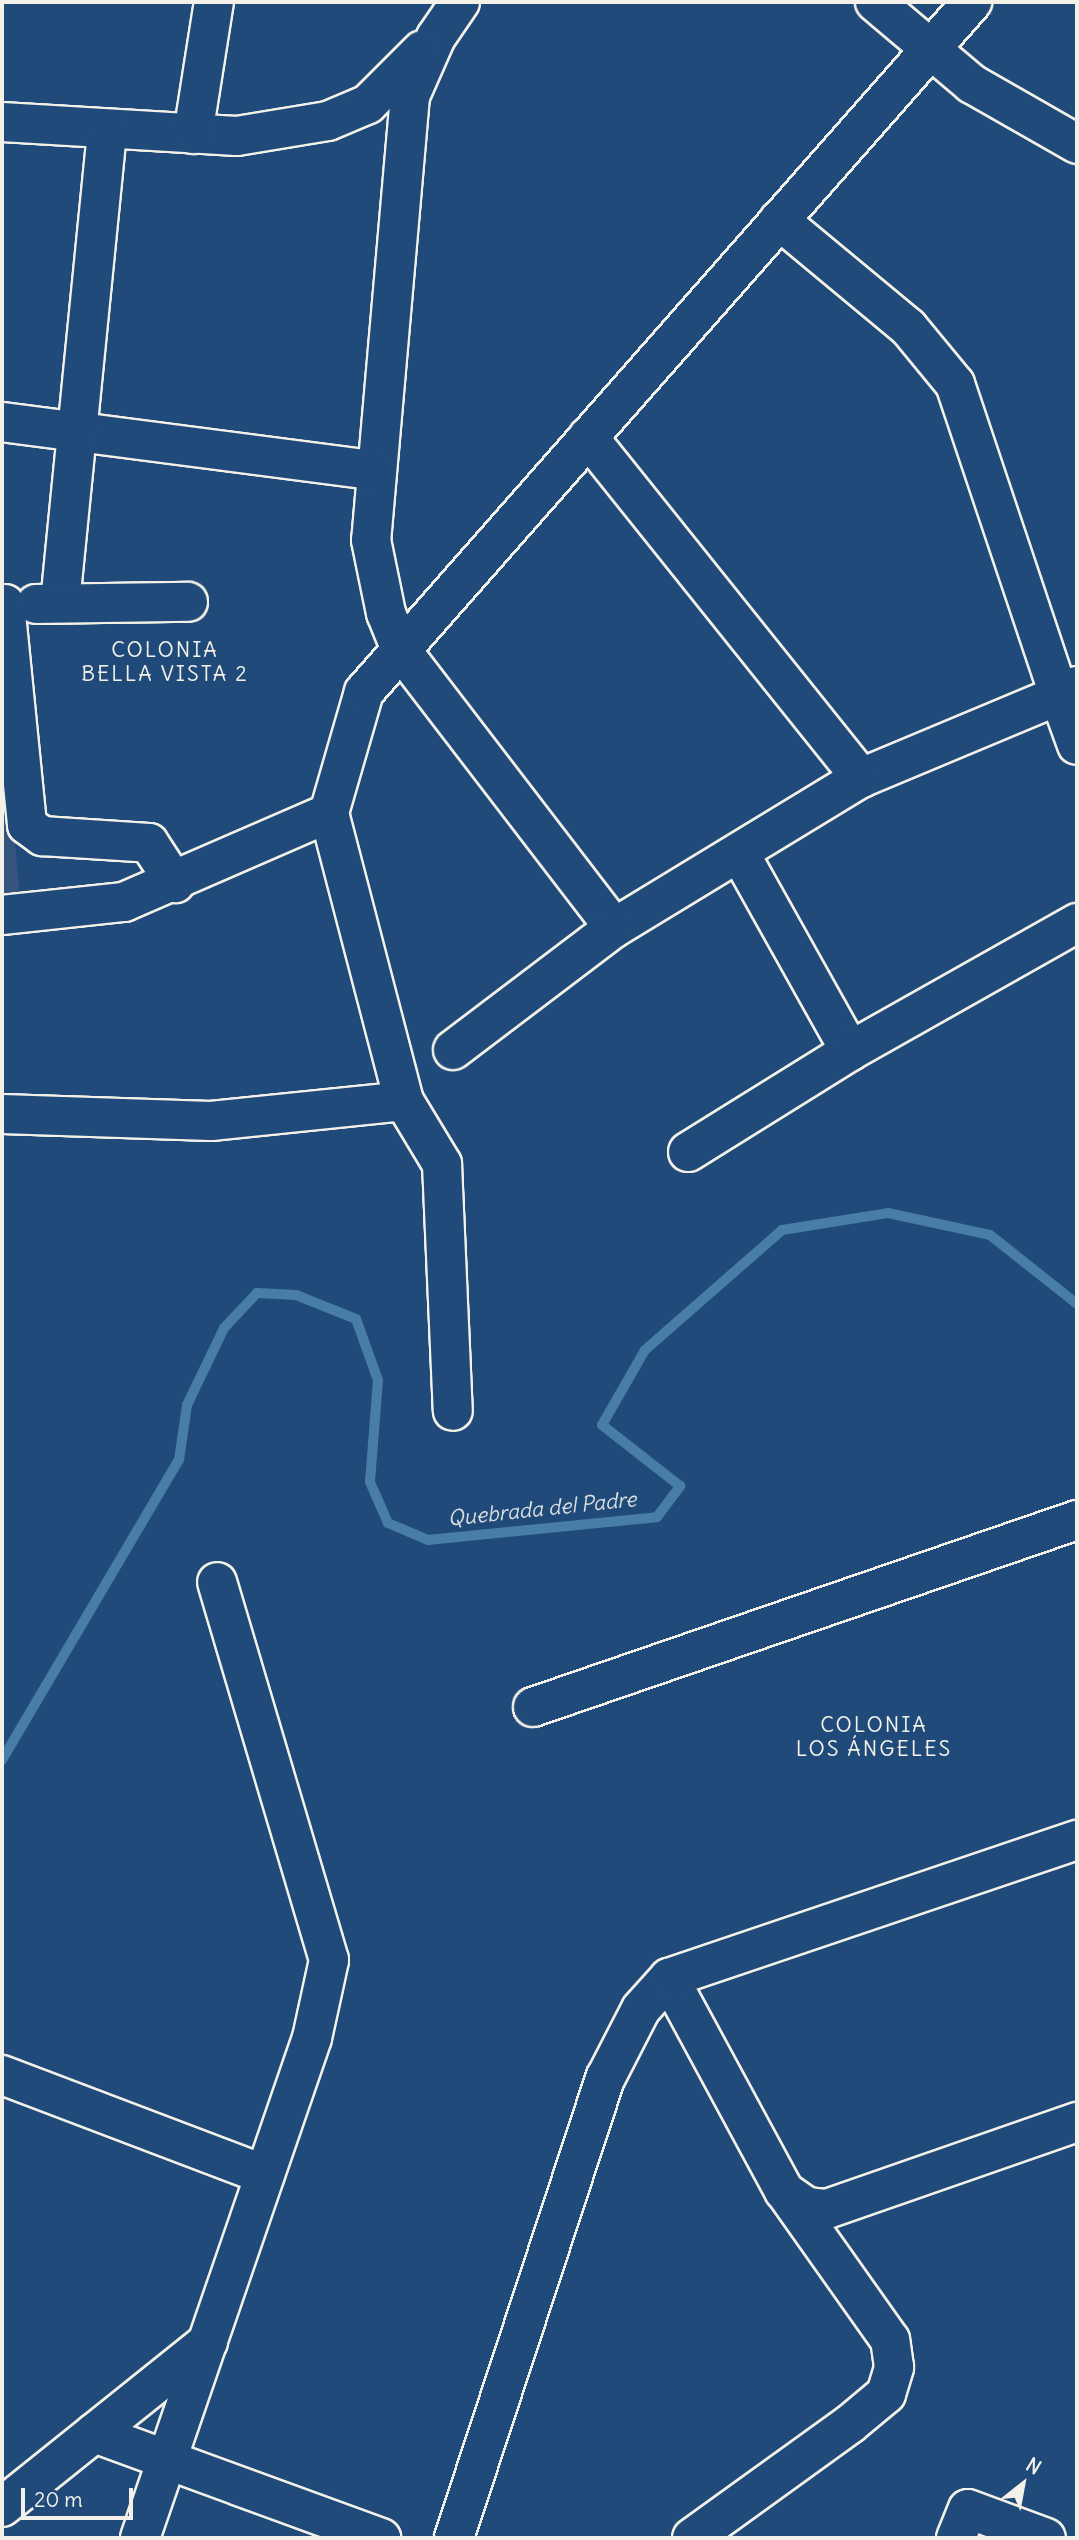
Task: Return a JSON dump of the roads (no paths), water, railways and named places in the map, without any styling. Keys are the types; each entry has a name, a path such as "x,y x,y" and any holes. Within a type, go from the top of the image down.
{"street":[{"path":"193,134 214,2"},
{"path":"460,2 436,37 410,96 371,540 401,650 614,928"},
{"path":"875,2 927,50 972,85 1077,144"},
{"path":"453,1411 442,1164 404,1101 329,813 364,692 972,2"},
{"path":"2,122 107,131 237,136 328,121 368,104 436,37"},
{"path":"60,603 107,131"},
{"path":"779,220 908,327 955,384 1068,690 1077,745"},
{"path":"2,422 78,427 377,471"},
{"path":"588,438 861,778"},
{"path":"175,883 149,843 42,836 27,825 3,604 188,602"},
{"path":"453,1050 614,928 740,854 861,778 1068,690"},
{"path":"2,915 124,902 175,883 329,813"},
{"path":"740,854 850,1051"},
{"path":"688,1152 850,1051 1077,923"},
{"path":"2,1114 211,1121 404,1101"},
{"path":"533,1707 1077,1520"},
{"path":"140,2538 312,2038 329,1961 217,1582"},
{"path":"454,2538 606,2077 641,2009 669,1978 1077,1840"},
{"path":"669,1978 784,2192 890,2340 894,2367 887,2394 692,2538"},
{"path":"2,2075 265,2175"},
{"path":"784,2192 807,2207 827,2209 1077,2122"},
{"path":"2,2507 208,2342"},
{"path":"94,2433 381,2538"},
{"path":"956,2538 968,2509 1046,2538"}],"waterway":[{"name":"Quebrada del Padre","path":"2,1760 179,1460 187,1405 224,1328 257,1293 296,1295 356,1319 378,1380 370,1482 388,1523 428,1540 657,1517 680,1486 602,1425 645,1350 782,1230 888,1213 990,1235 1077,1304"}],"district":[{"name":"COLONIA BELLA VISTA 2","path":"165,662"},
{"name":"COLONIA LOS ÁNGELES","path":"874,1737"}]}
